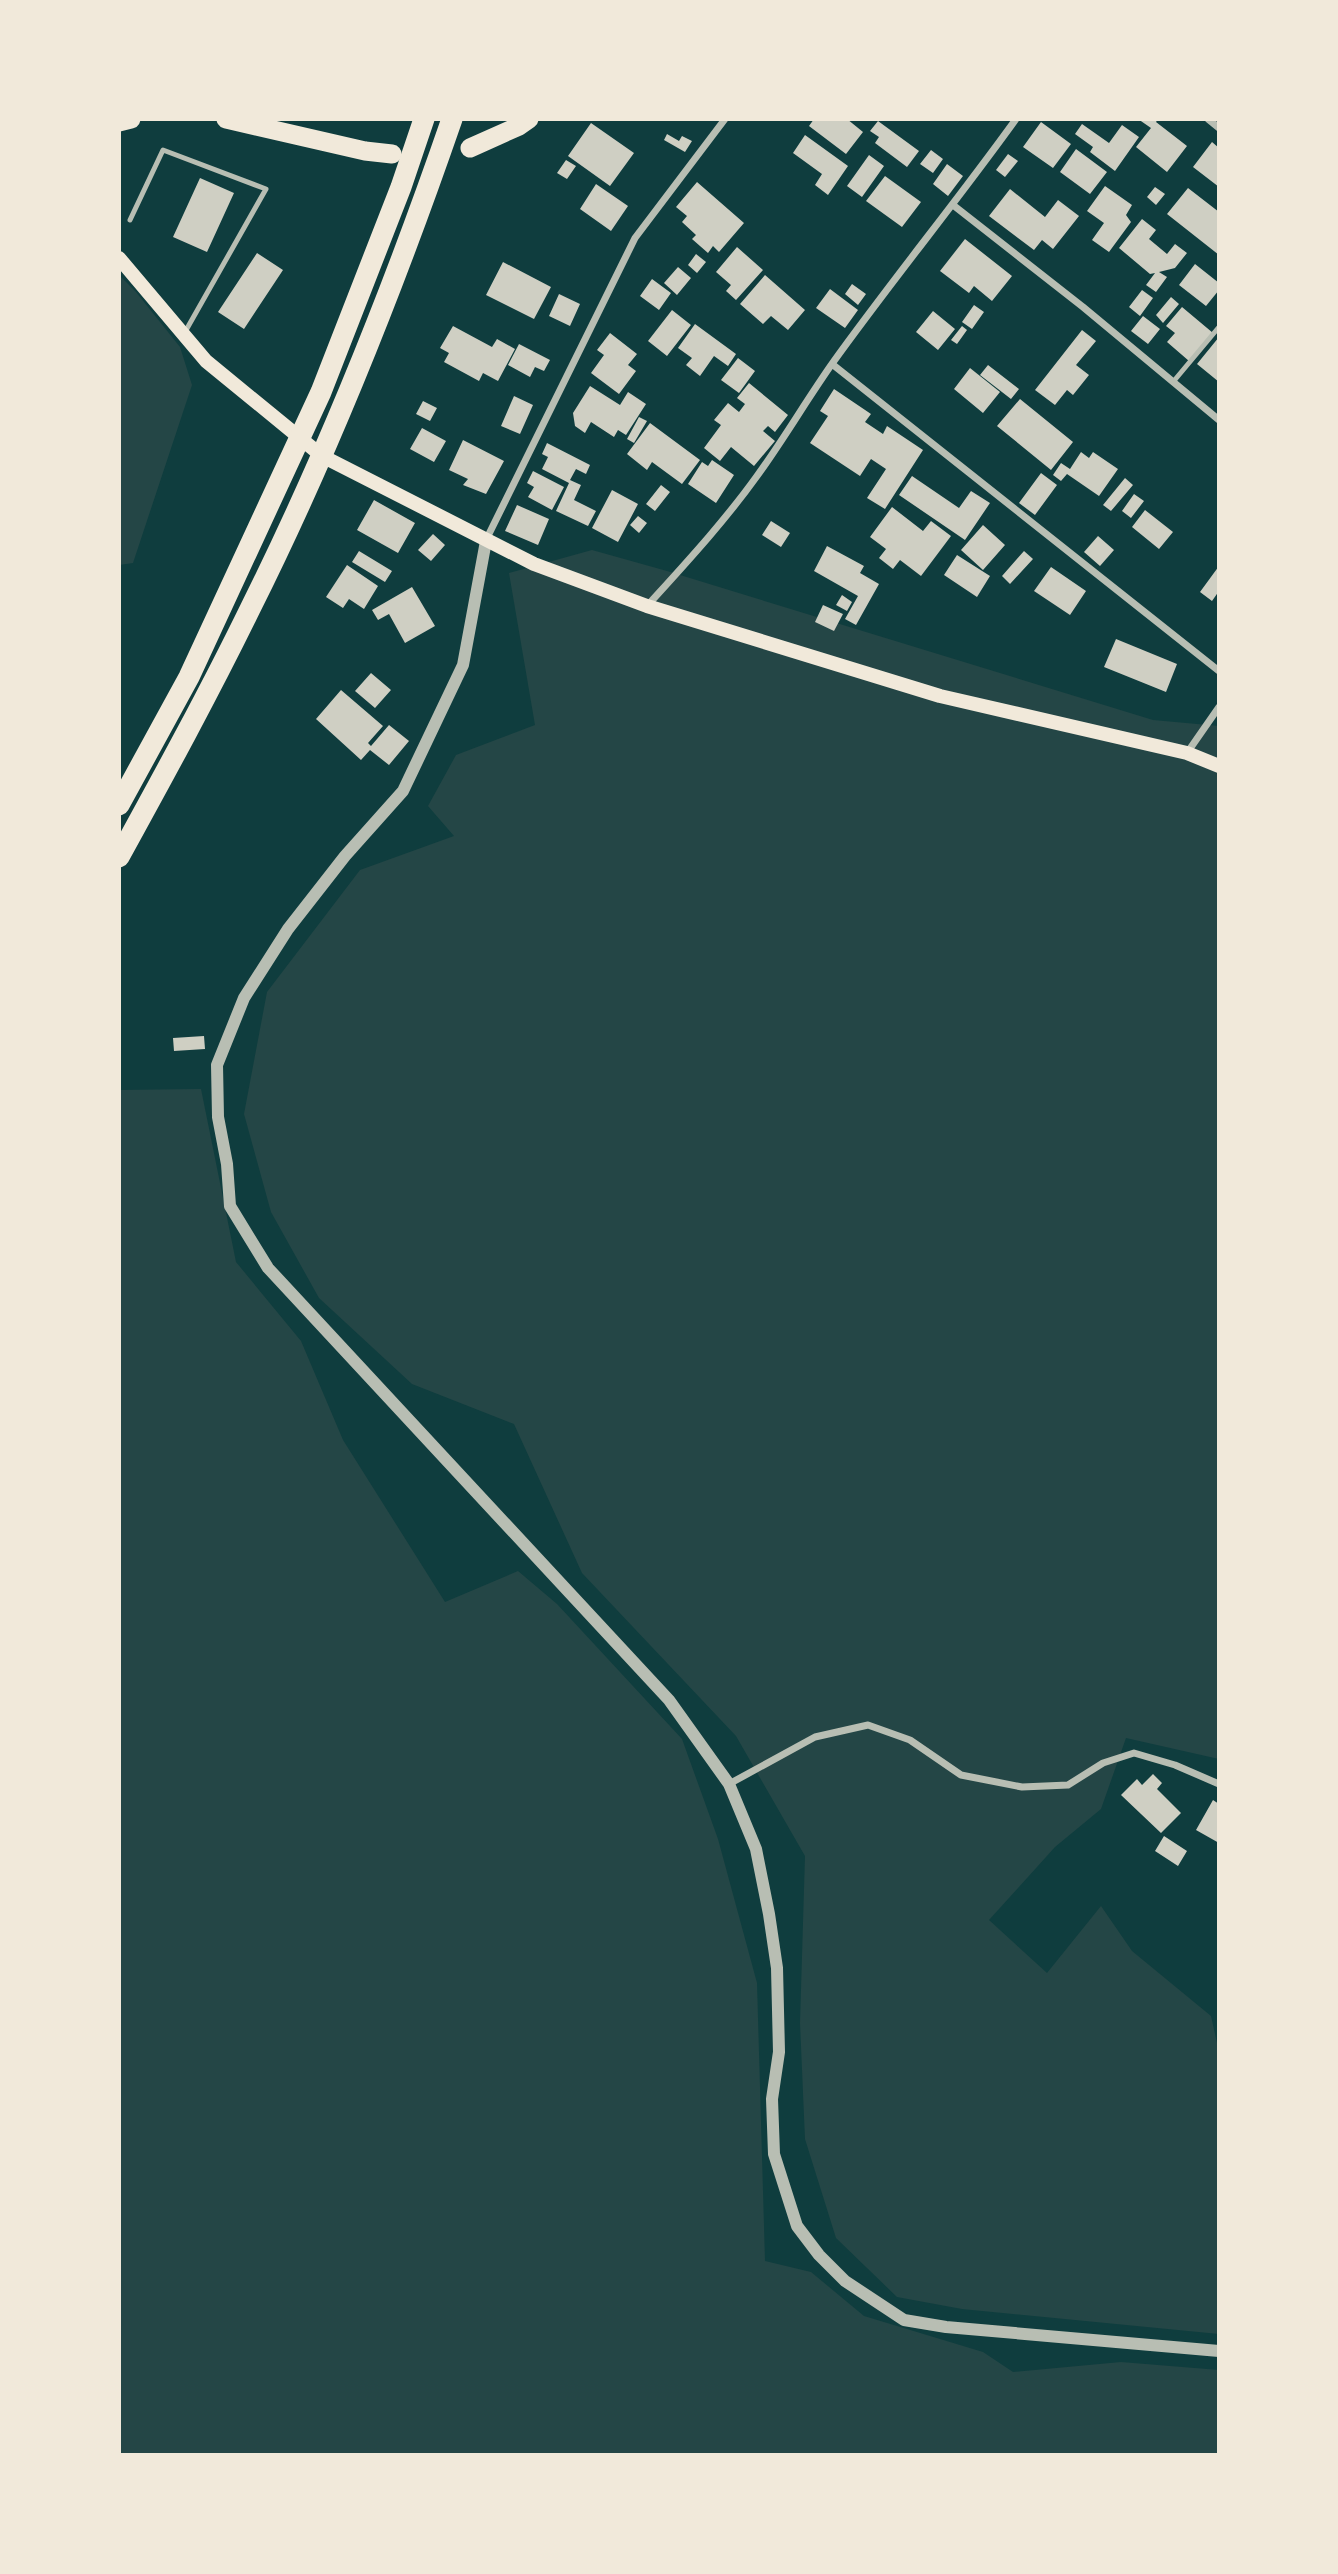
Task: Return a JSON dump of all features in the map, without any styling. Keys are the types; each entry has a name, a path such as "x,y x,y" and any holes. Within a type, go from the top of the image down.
{"highway":[{"path":"119,122 131,119"},
{"path":"226,119 365,151 392,154"},
{"path":"274,119 294,133"},
{"path":"119,805 189,677 286,471 321,392 401,187 424,119"},
{"path":"119,858 177,753 251,607 308,483 418,218 452,119"},
{"path":"470,148 530,119"}],"main road":[{"path":"119,258 206,361 322,456 534,564 647,606 940,696 1187,753 1219,766"}],"street":[{"path":"725,119 635,238 486,541 463,664 403,791 345,856 288,929 244,998 217,1065 218,1117 227,1164 230,1206 268,1268 669,1700 729,1784 756,1849 777,1968 779,2052 772,2099 774,2154 797,2226 819,2255 845,2281 904,2320 947,2327 1219,2351"},
{"path":"647,606 698,549 756,477 832,364 1016,119"},
{"path":"1208,119 1219,128"},
{"path":"953,205 1083,307 1219,420"},
{"path":"832,364 1219,671"},
{"path":"1187,753 1219,707"},
{"path":"729,1784 814,1737 868,1725 909,1740 961,1775 1022,1787 1068,1785 1103,1763 1133,1753 1175,1765 1219,1784"}],"lane":[{"path":"130,220 163,150 266,189 184,335"},
{"path":"1173,382 1219,327"}],"shaded area":[{"path":"119,275 180,347 192,385 133,563 119,565"},
{"path":"592,550 1153,720 1219,726 1219,1759 1126,1738 1101,1809 1055,1847 989,1920 1047,1973 1101,1906 1132,1951 1211,2016 1219,2052 1219,2334 962,2309 897,2297 836,2238 805,2139 800,2023 805,1856 736,1736 582,1573 514,1424 412,1384 319,1298 271,1212 244,1114 267,992 360,870 454,836 428,806 456,755 535,725 509,573"},
{"path":"201,1089 236,1262 301,1341 343,1440 445,1602 518,1571 557,1604 682,1739 718,1839 757,1983 765,2261 811,2272 864,2316 983,2352 1013,2372 1121,2362 1219,2370 1219,2455 119,2455 119,1090"}],"building":[{"path":"814,119 847,119 863,132 846,154 809,126"},
{"path":"1138,119 1158,119 1156,122 1187,146 1167,172 1136,147 1151,128"},
{"path":"878,121 919,151 907,167 875,143 879,137 870,131"},
{"path":"1041,122 1071,144 1053,168 1023,147"},
{"path":"591,123 634,153 610,186 568,156"},
{"path":"1082,124 1109,143 1122,125 1139,137 1115,171 1090,152 1093,147 1075,134"},
{"path":"667,134 679,141 682,136 692,141 685,152 664,140"},
{"path":"805,135 848,166 828,195 815,185 822,174 793,153"},
{"path":"1212,142 1219,148 1219,187 1193,167"},
{"path":"1076,149 1107,172 1090,194 1060,172"},
{"path":"931,150 943,159 933,173 920,164"},
{"path":"1008,154 1018,161 1005,177 996,170"},
{"path":"869,155 884,166 862,197 847,186"},
{"path":"566,160 576,166 567,179 557,173"},
{"path":"947,164 963,176 948,196 933,184"},
{"path":"885,176 921,202 902,227 866,201"},
{"path":"200,178 234,193 207,252 173,237"},
{"path":"697,182 744,223 719,252 713,246 708,253 692,239 696,235 682,222 687,216 676,207"},
{"path":"596,184 628,206 611,231 580,209"},
{"path":"1105,186 1132,205 1126,215 1131,222 1109,252 1092,240 1104,223 1087,211"},
{"path":"1155,187 1165,194 1156,205 1147,197"},
{"path":"1188,188 1219,212 1219,255 1167,214"},
{"path":"1010,189 1045,217 1058,200 1079,216 1053,249 1042,240 1034,250 989,216"},
{"path":"1142,219 1156,230 1149,239 1167,254 1175,244 1187,253 1175,268 1159,272 1167,277 1156,292 1146,285 1155,273 1150,274 1119,248"},
{"path":"965,239 1012,276 992,301 974,286 969,293 940,271"},
{"path":"737,247 763,270 736,300 726,291 731,285 716,272"},
{"path":"257,253 283,270 244,329 218,312"},
{"path":"696,254 706,262 697,273 688,265"},
{"path":"503,262 551,287 534,319 486,295"},
{"path":"1195,264 1219,283 1219,290 1206,306 1179,285"},
{"path":"678,267 691,278 677,295 664,283"},
{"path":"765,275 805,310 788,330 771,316 763,324 740,304"},
{"path":"652,279 671,293 659,310 640,296"},
{"path":"852,284 866,294 858,305 845,294"},
{"path":"830,289 858,310 845,328 816,308"},
{"path":"1142,290 1153,298 1140,316 1129,307"},
{"path":"559,294 580,304 570,326 549,316"},
{"path":"1171,297 1179,304 1163,323 1156,315"},
{"path":"974,305 984,312 972,329 962,322"},
{"path":"1182,307 1213,333 1189,361 1167,342 1175,333 1166,326"},
{"path":"672,310 691,325 667,356 648,341"},
{"path":"933,311 955,329 938,350 916,332"},
{"path":"1143,316 1160,329 1148,344 1131,331"},
{"path":"695,324 736,354 728,366 714,356 700,376 686,365 692,358 678,348"},
{"path":"453,326 492,347 497,339 515,349 498,381 483,373 479,381 444,362 449,353 440,348"},
{"path":"962,326 967,330 957,344 951,340"},
{"path":"1082,330 1096,341 1076,365 1089,375 1073,395 1067,390 1055,405 1035,390"},
{"path":"610,333 637,354 628,365 636,371 619,394 591,373 604,355 597,350"},
{"path":"1219,337 1219,382 1197,364"},
{"path":"519,344 550,360 544,371 535,367 530,377 508,365"},
{"path":"738,358 755,371 739,393 721,380"},
{"path":"988,365 1019,389 1011,399 980,375"},
{"path":"970,368 1000,392 983,413 954,389"},
{"path":"749,383 788,415 775,432 768,426 763,431 775,441 754,466 731,447 720,461 704,448 721,425 714,420 728,403 739,412 745,404 737,398"},
{"path":"590,386 620,405 628,392 646,404 626,435 618,430 614,437 591,422 585,433 575,426 573,413"},
{"path":"834,389 871,414 865,422 883,434 887,426 923,450 885,509 867,498 886,469 871,459 860,476 810,443 828,416 820,411"},
{"path":"514,396 533,405 520,434 501,426"},
{"path":"1020,399 1073,442 1051,470 997,426"},
{"path":"423,401 437,408 430,421 416,414"},
{"path":"639,417 647,421 634,443 627,439"},
{"path":"650,423 700,460 682,484 652,462 647,470 627,454"},
{"path":"422,428 446,441 434,462 410,449"},
{"path":"463,440 504,461 486,494 463,485 468,479 449,470"},
{"path":"547,443 590,465 586,474 576,469 570,480 581,485 574,500 596,511 588,526 556,511 569,483 542,469 548,457 542,454"},
{"path":"1081,452 1089,458 1093,452 1118,469 1099,496 1067,474 1061,481 1053,475 1061,463 1070,469"},
{"path":"712,460 734,475 716,503 688,484 702,462 708,466"},
{"path":"533,471 564,487 552,510 528,497 534,487 527,483"},
{"path":"1041,473 1057,485 1035,515 1019,503"},
{"path":"912,476 959,508 971,491 990,503 965,540 899,495"},
{"path":"1125,478 1133,485 1111,511 1103,505"},
{"path":"661,485 670,492 655,511 646,504"},
{"path":"612,490 638,504 618,542 592,528"},
{"path":"1134,494 1144,501 1131,518 1122,511"},
{"path":"374,500 415,523 398,553 357,530"},
{"path":"517,505 549,519 538,545 505,531"},
{"path":"892,507 923,531 931,521 951,536 921,576 900,560 893,569 879,558 886,549 870,537"},
{"path":"1145,510 1173,532 1159,549 1132,527"},
{"path":"638,516 647,523 639,533 630,525"},
{"path":"771,521 790,533 781,547 762,535"},
{"path":"983,525 1005,545 983,570 961,550"},
{"path":"433,534 445,545 431,561 418,550"},
{"path":"1098,536 1114,550 1100,566 1084,552"},
{"path":"827,546 864,566 860,573 879,584 856,625 845,619 858,596 814,571"},
{"path":"359,551 392,571 385,582 352,562"},
{"path":"1024,551 1033,559 1010,584 1002,576"},
{"path":"957,555 990,576 977,597 944,575"},
{"path":"347,565 378,586 364,609 349,599 343,608 326,597"},
{"path":"1219,566 1219,591 1212,601 1200,592"},
{"path":"1051,567 1086,591 1070,615 1034,591"},
{"path":"412,587 435,626 405,643 389,614 378,620 372,610"},
{"path":"842,595 852,602 847,611 836,605"},
{"path":"823,605 843,614 834,631 815,622"},
{"path":"1116,639 1177,664 1166,692 1104,667"},
{"path":"371,673 391,690 375,708 355,691"},
{"path":"341,690 383,726 368,743 371,746 389,725 409,741 389,765 370,750 361,760 316,719"},
{"path":"204,1036 205,1049 174,1051 173,1038"},
{"path":"1153,1774 1162,1783 1157,1789 1181,1813 1161,1833 1121,1795 1137,1779 1142,1785"},
{"path":"1213,1800 1219,1804 1219,1843 1196,1830"},
{"path":"1164,1836 1187,1851 1178,1866 1155,1851"}]}
